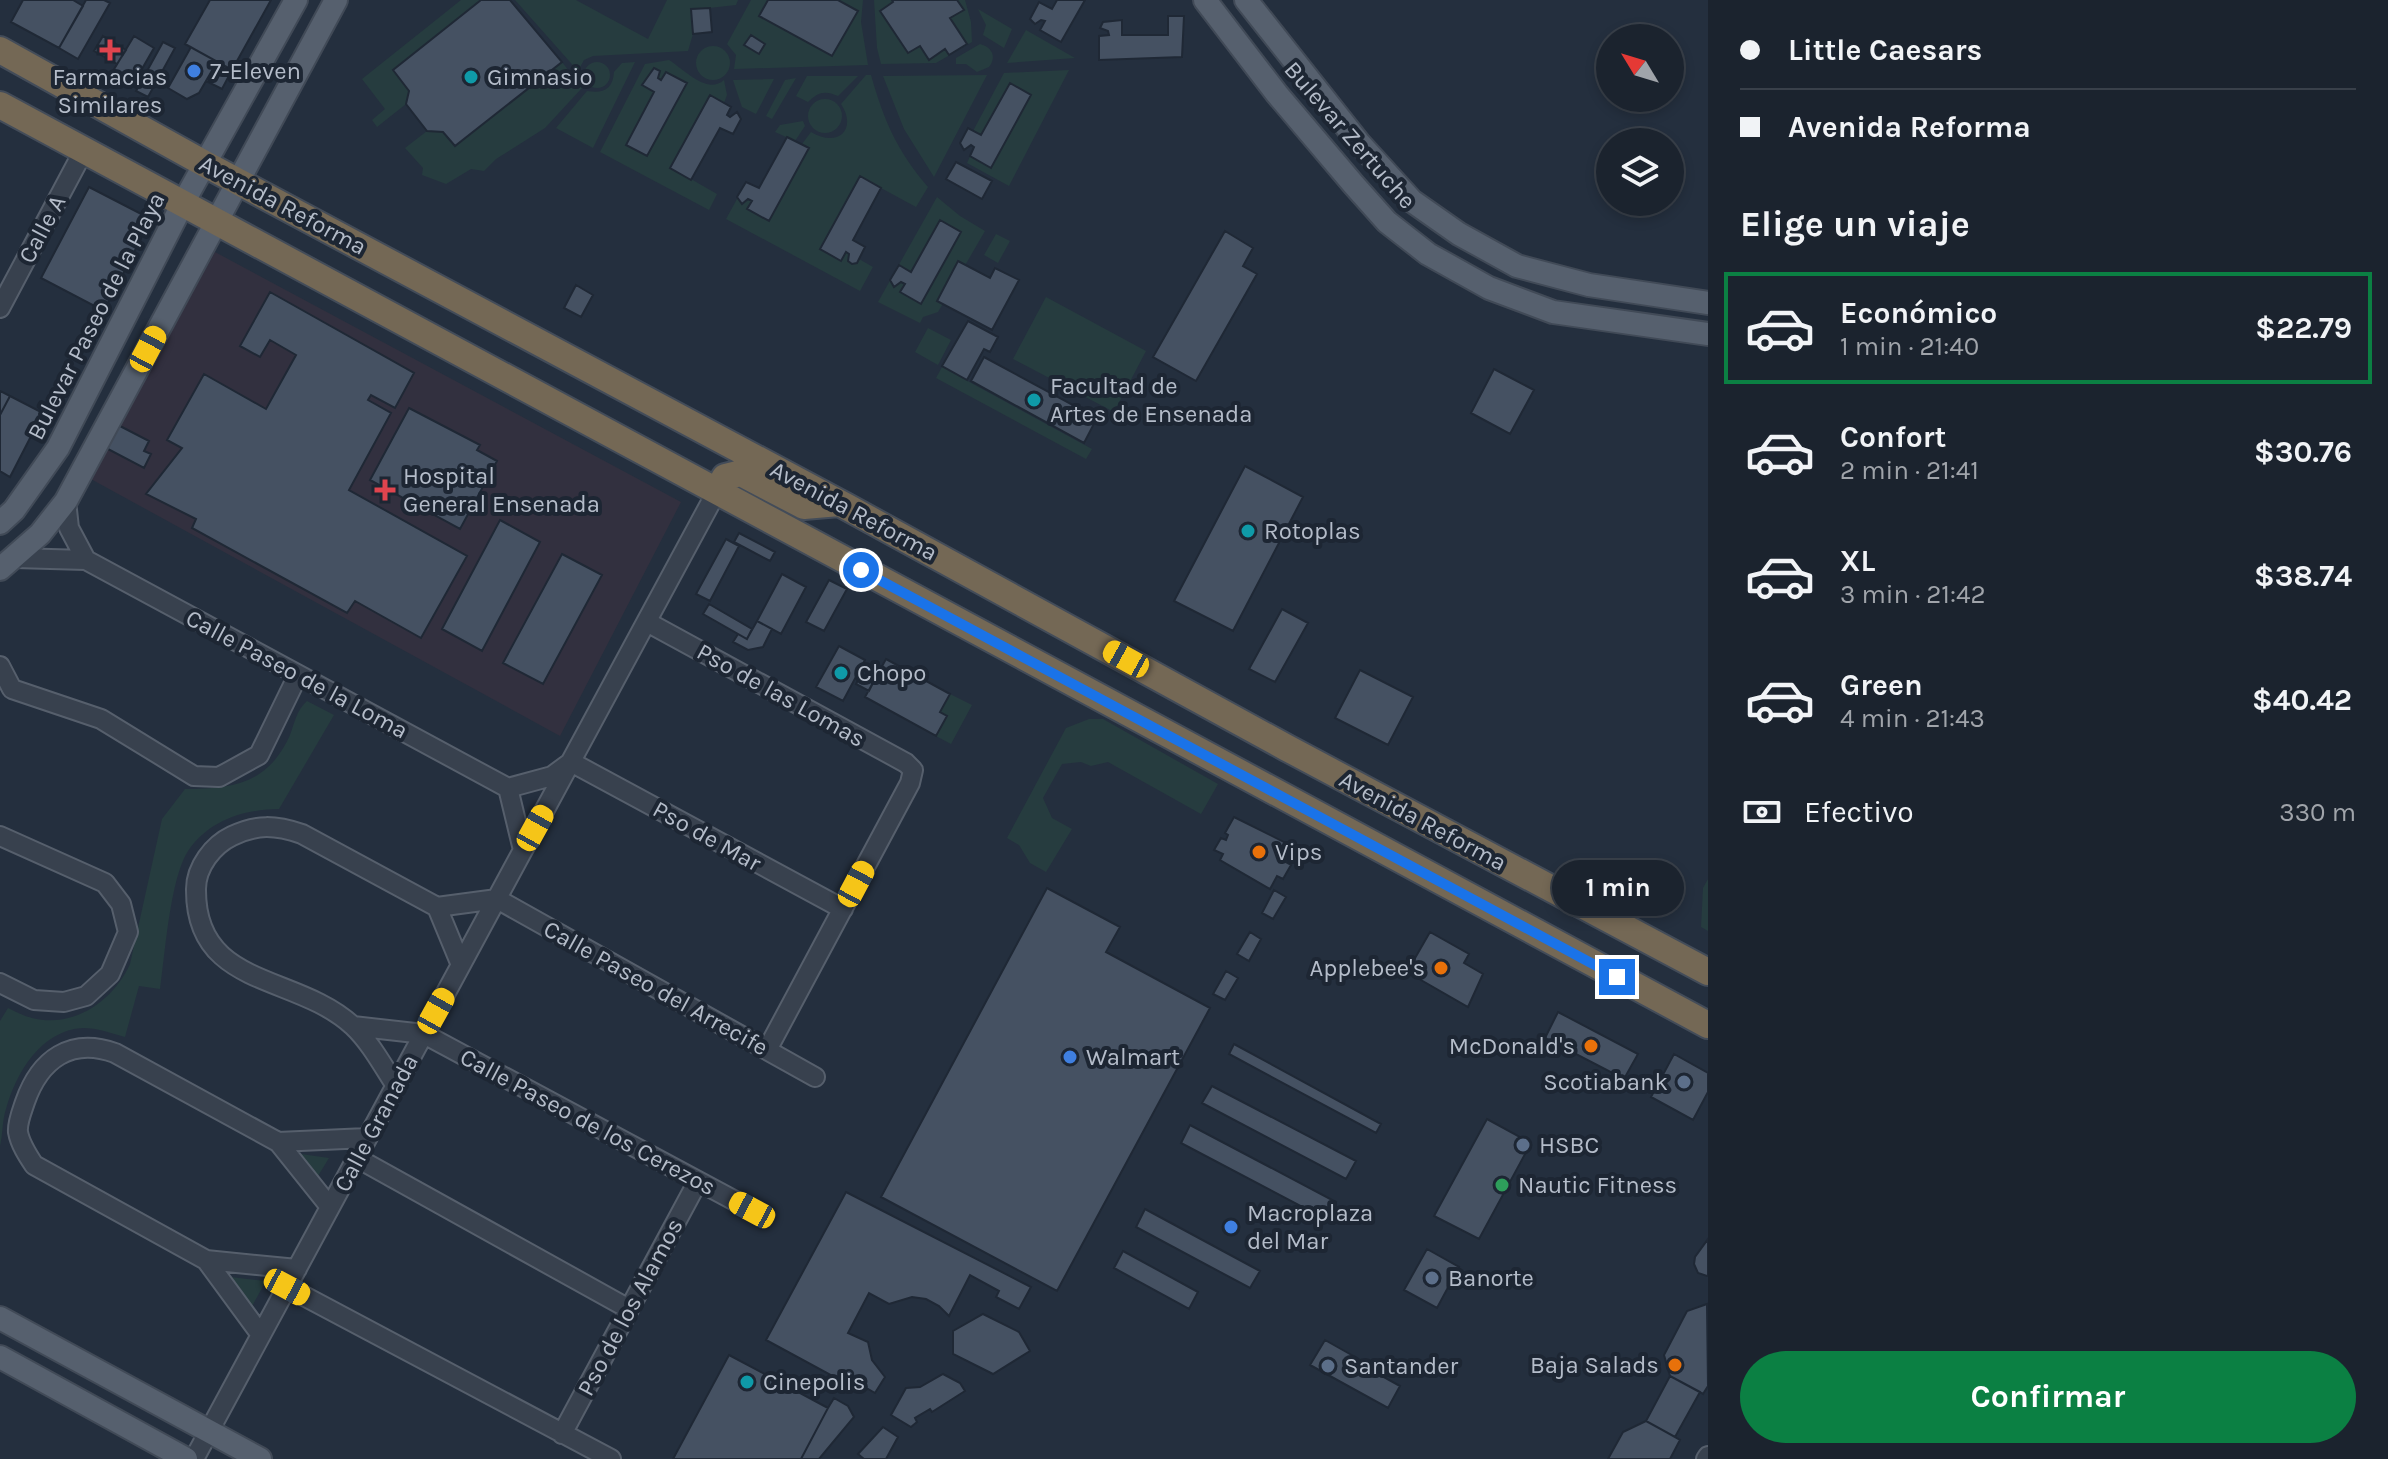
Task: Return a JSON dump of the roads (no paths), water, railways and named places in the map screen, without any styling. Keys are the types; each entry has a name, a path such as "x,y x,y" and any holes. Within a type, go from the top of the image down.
{"highway":[{"name":"Avenida Reforma","path":"0,50 205,164 839,503 1301,756 1708,972"},
{"name":"Avenida Reforma","path":"0,105 1708,1025"},
{"path":"717,491 725,477 741,473 804,506 839,503"}],"main road":[{"name":"Bulevar Paseo de la Playa","path":"0,523 35,484 58,448 183,203 296,0"},
{"path":"7,564 56,516 66,501 336,0"},
{"name":"Bulevar Zertuche","path":"1205,0 1277,94 1354,185 1387,222 1428,254 1489,288 1553,312 1708,334"},
{"name":"Bulevar Zertuche","path":"1246,0 1370,155 1412,201 1459,234 1517,266 1589,285 1708,303"},
{"path":"84,399 85,414 69,455 75,462 88,459"},
{"path":"0,1318 260,1459"},
{"path":"0,1357 186,1459"}],"street":[{"name":"Calle A","path":"0,308 84,150"},
{"name":"Calle Granada","path":"194,1459 717,491"},
{"path":"66,501 69,528 86,560"},
{"name":"Calle Paseo de la Loma","path":"7,564 86,560 508,788"},
{"name":"Pso de las Lomas","path":"647,622 906,763 913,770 910,783 843,909"},
{"path":"0,666 6,686 101,719 194,776 219,777 259,755 298,675"},
{"path":"523,850 508,788 552,776 571,762"},
{"name":"Pso de Mar","path":"571,762 843,909"},
{"path":"396,1086 353,1026 301,993 242,972 216,951 202,934 196,910 195,883 205,859 224,840 248,828 264,825 281,827 302,834 437,907 497,899"},
{"path":"0,836 105,883 121,904 128,932 110,974 86,996 64,1002 34,1000 0,983"},
{"name":"Calle Paseo del Arrecife","path":"497,899 815,1077"},
{"path":"437,907 461,965"},
{"path":"767,1050 843,909"},
{"path":"353,1026 424,1034"},
{"name":"Calle Paseo de los Cerezos","path":"424,1034 752,1210"},
{"path":"297,1269 206,1260 34,1165 25,1153 18,1131 31,1086 45,1065 63,1053 95,1046 115,1053 278,1142 330,1207"},
{"path":"278,1142 367,1138"},
{"path":"357,1158 629,1309"},
{"name":"Pso de los Alamos","path":"562,1434 698,1181"},
{"path":"206,1260 261,1335"},
{"path":"287,1287 611,1459"}],"place":[{"name":"Farmacias Similares","path":"110,50"},
{"name":"7-Eleven","path":"194,71"},
{"name":"Gimnasio","path":"471,77"},
{"name":"Facultad de Artes de Ensenada","path":"1034,400"},
{"name":"Hospital General Ensenada","path":"385,490"},
{"name":"Rotoplas","path":"1248,531"},
{"name":"Chopo","path":"841,673"},
{"name":"Vips","path":"1259,852"},
{"name":"Applebee's","path":"1441,968"},
{"name":"McDonald's","path":"1591,1046"},
{"name":"Walmart","path":"1070,1057"},
{"name":"Scotiabank","path":"1684,1082"},
{"name":"HSBC","path":"1523,1145"},
{"name":"Nautic Fitness","path":"1502,1185"},
{"name":"Macroplaza del Mar","path":"1231,1227"},
{"name":"Banorte","path":"1432,1278"},
{"name":"Baja Salads","path":"1675,1365"},
{"name":"Santander","path":"1328,1366"},
{"name":"Cinepolis","path":"747,1382"}]}
